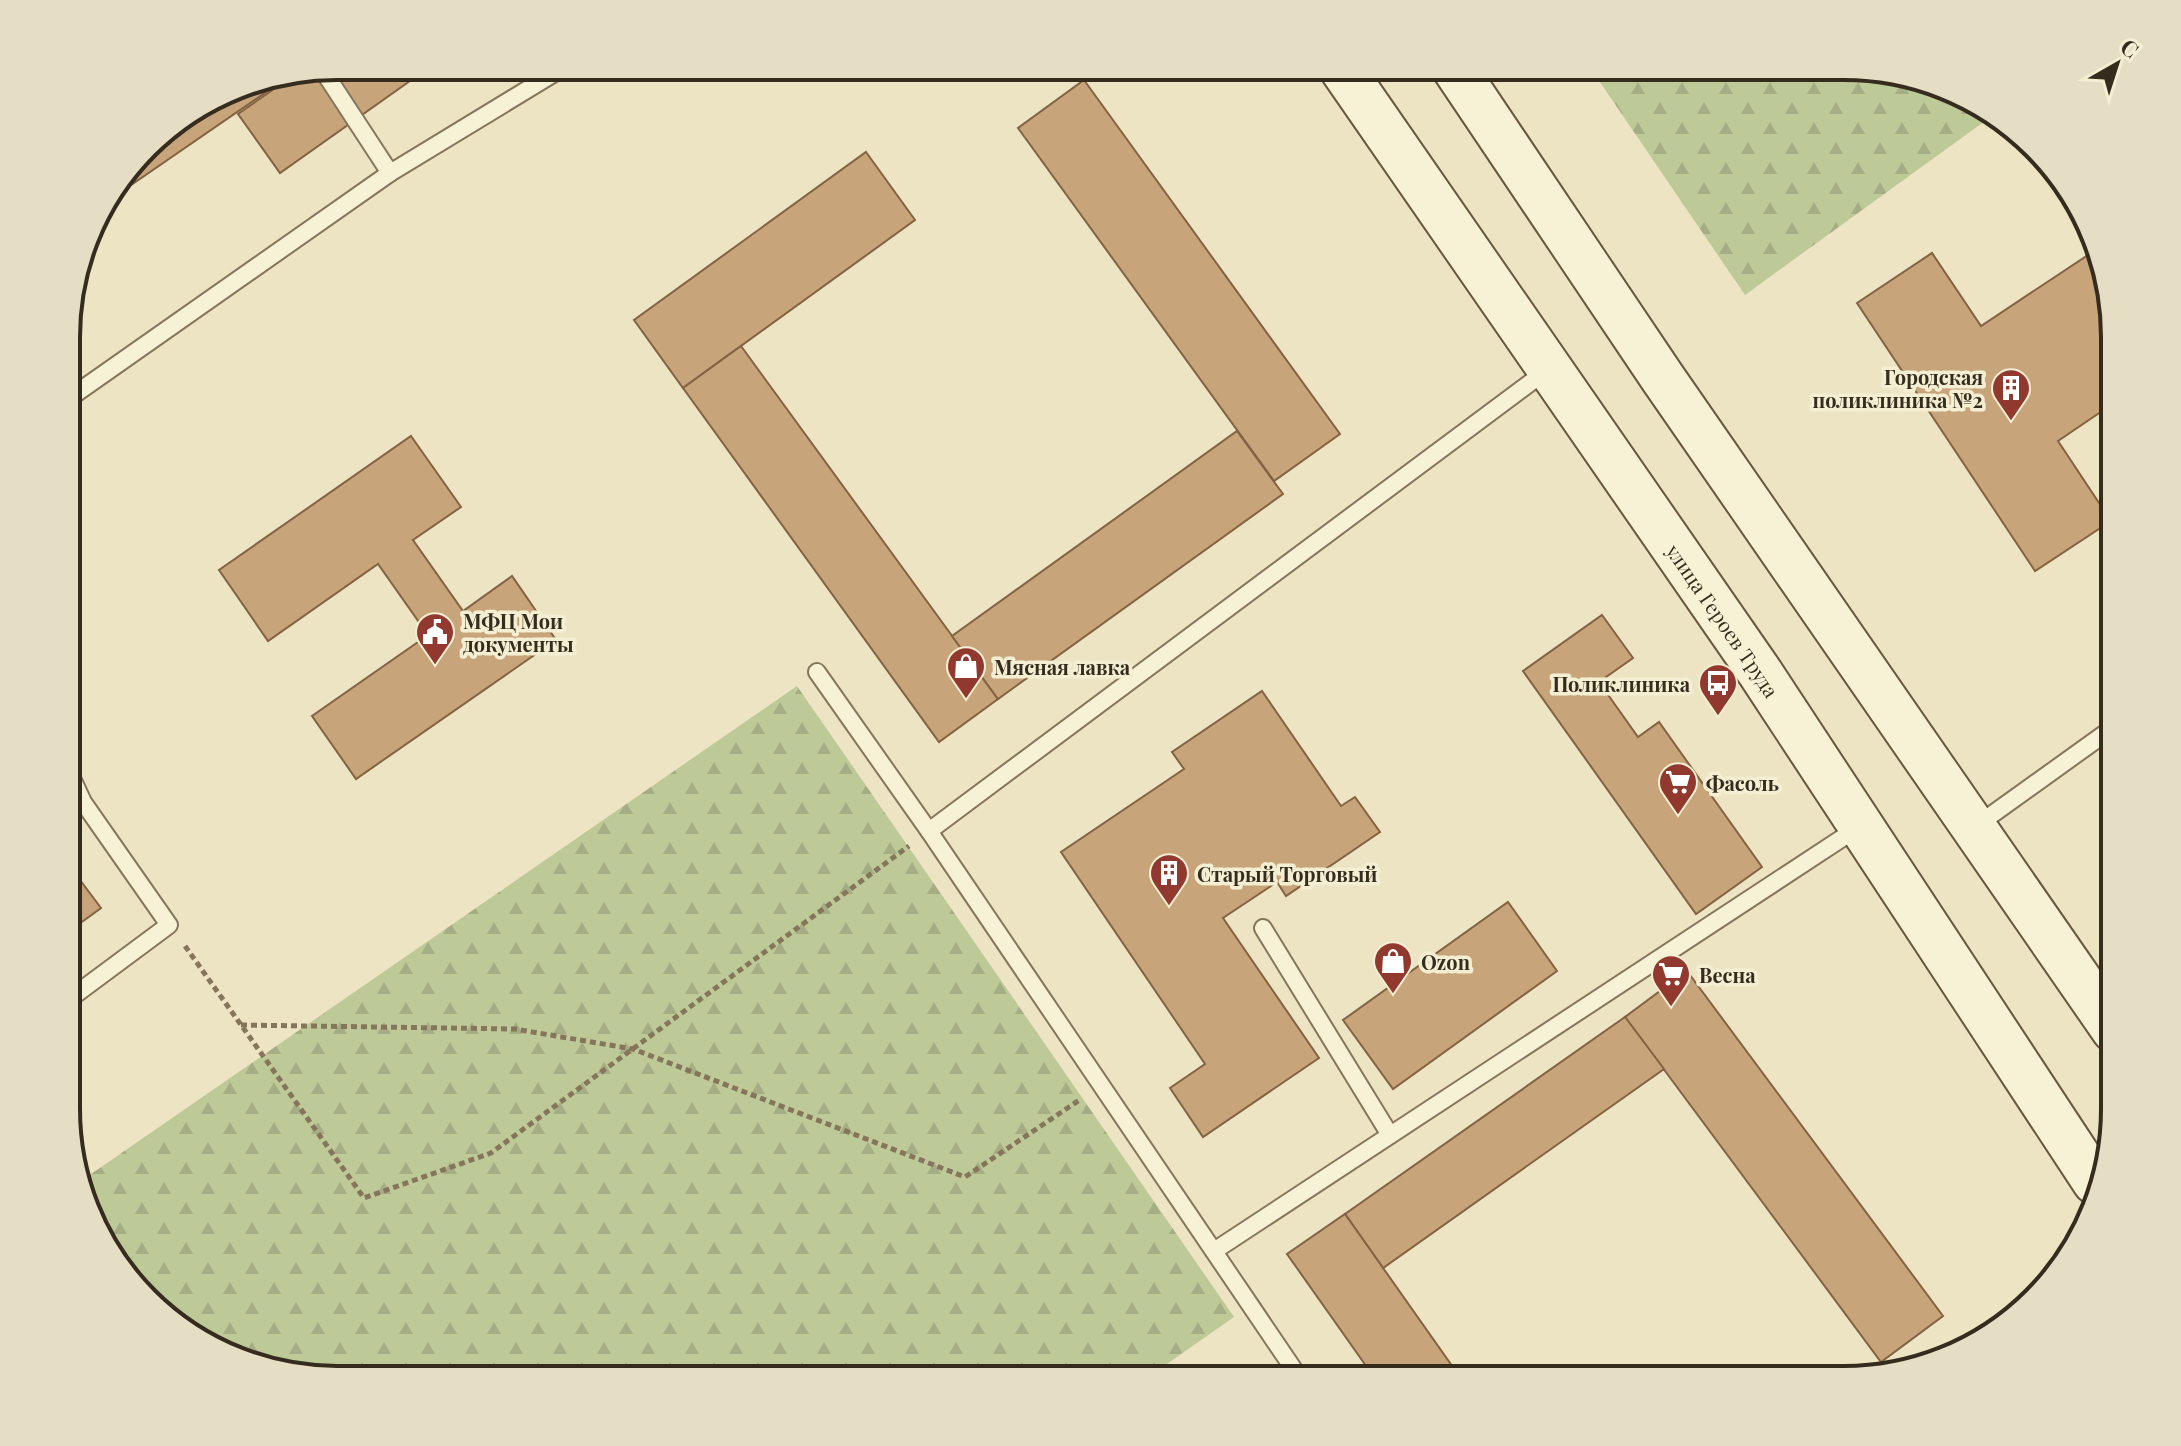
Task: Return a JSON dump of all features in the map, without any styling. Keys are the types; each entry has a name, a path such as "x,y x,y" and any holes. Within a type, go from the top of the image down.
{"main road":[{"name":"улица Героев Труда","path":"1350,80 1759,671 2091,1176"},
{"path":"1462,80 1670,389 2100,1010"}],"lane":[{"path":"329,80 390,173"},
{"path":"80,391 390,173 543,80"},
{"path":"929,831 1551,367"},
{"path":"817,672 929,831 1291,1365"},
{"path":"1975,827 2100,737"},
{"path":"80,812 169,925 80,991"},
{"path":"1214,1251 1860,826"},
{"path":"1263,928 1390,1135"}],"path":[{"path":"169,925 364,1198 491,1153 929,831"},
{"path":"241,1025 515,1029 633,1049 965,1177 1102,1086"}],"green space":[{"path":"1599,80 1877,82 1926,94 1984,121 1745,295"},
{"path":"797,686 1234,1317 1165,1365 304,1364 271,1357 209,1332 155,1291 123,1252 107,1223 89,1175"}],"building":[{"path":"337,80 411,80 280,173 238,114 275,88 287,85"},
{"path":"1084,80 1340,434 1274,481 1018,128"},
{"path":"269,90 129,186 168,144 194,123 239,100"},
{"path":"866,152 915,220 683,388 634,320"},
{"name":"Городская поликлиника №2","path":"1932,253 1981,326 2087,256 2096,287 2100,320 2100,412 2058,441 2100,504 2100,528 2035,571 1857,303"},
{"path":"741,346 998,699 939,742 683,388"},
{"path":"1237,431 1283,494 998,699 952,636"},
{"path":"411,436 461,507 413,540 463,611 512,576 556,640 356,779 312,716 428,635 378,564 268,641 219,570"},
{"path":"1602,615 1633,658 1599,682 1638,737 1659,722 1762,867 1696,914 1523,671"},
{"name":"Старый Торговый","path":"1262,691 1341,806 1355,797 1380,832 1286,896 1277,882 1223,918 1319,1058 1203,1137 1170,1088 1205,1064 1061,852 1184,769 1172,752"},
{"path":"80,880 101,908 80,923"},
{"path":"1508,902 1557,971 1393,1089 1343,1020"},
{"path":"1687,971 1943,1316 1881,1362 1625,1017"},
{"path":"1625,1017 1664,1069 1383,1268 1345,1214"},
{"path":"1345,1214 1452,1365 1366,1365 1287,1254"}],"place":[{"name":"Городская поликлиника №2","path":"2011,422"},
{"name":"МФЦ Мои документы","path":"435,666"},
{"name":"Мясная лавка","path":"966,700"},
{"name":"Поликлиника","path":"1718,717"},
{"name":"Фасоль","path":"1678,816"},
{"name":"Старый Торговый","path":"1169,907"},
{"name":"Ozon","path":"1393,995"},
{"name":"Весна","path":"1671,1008"}]}
